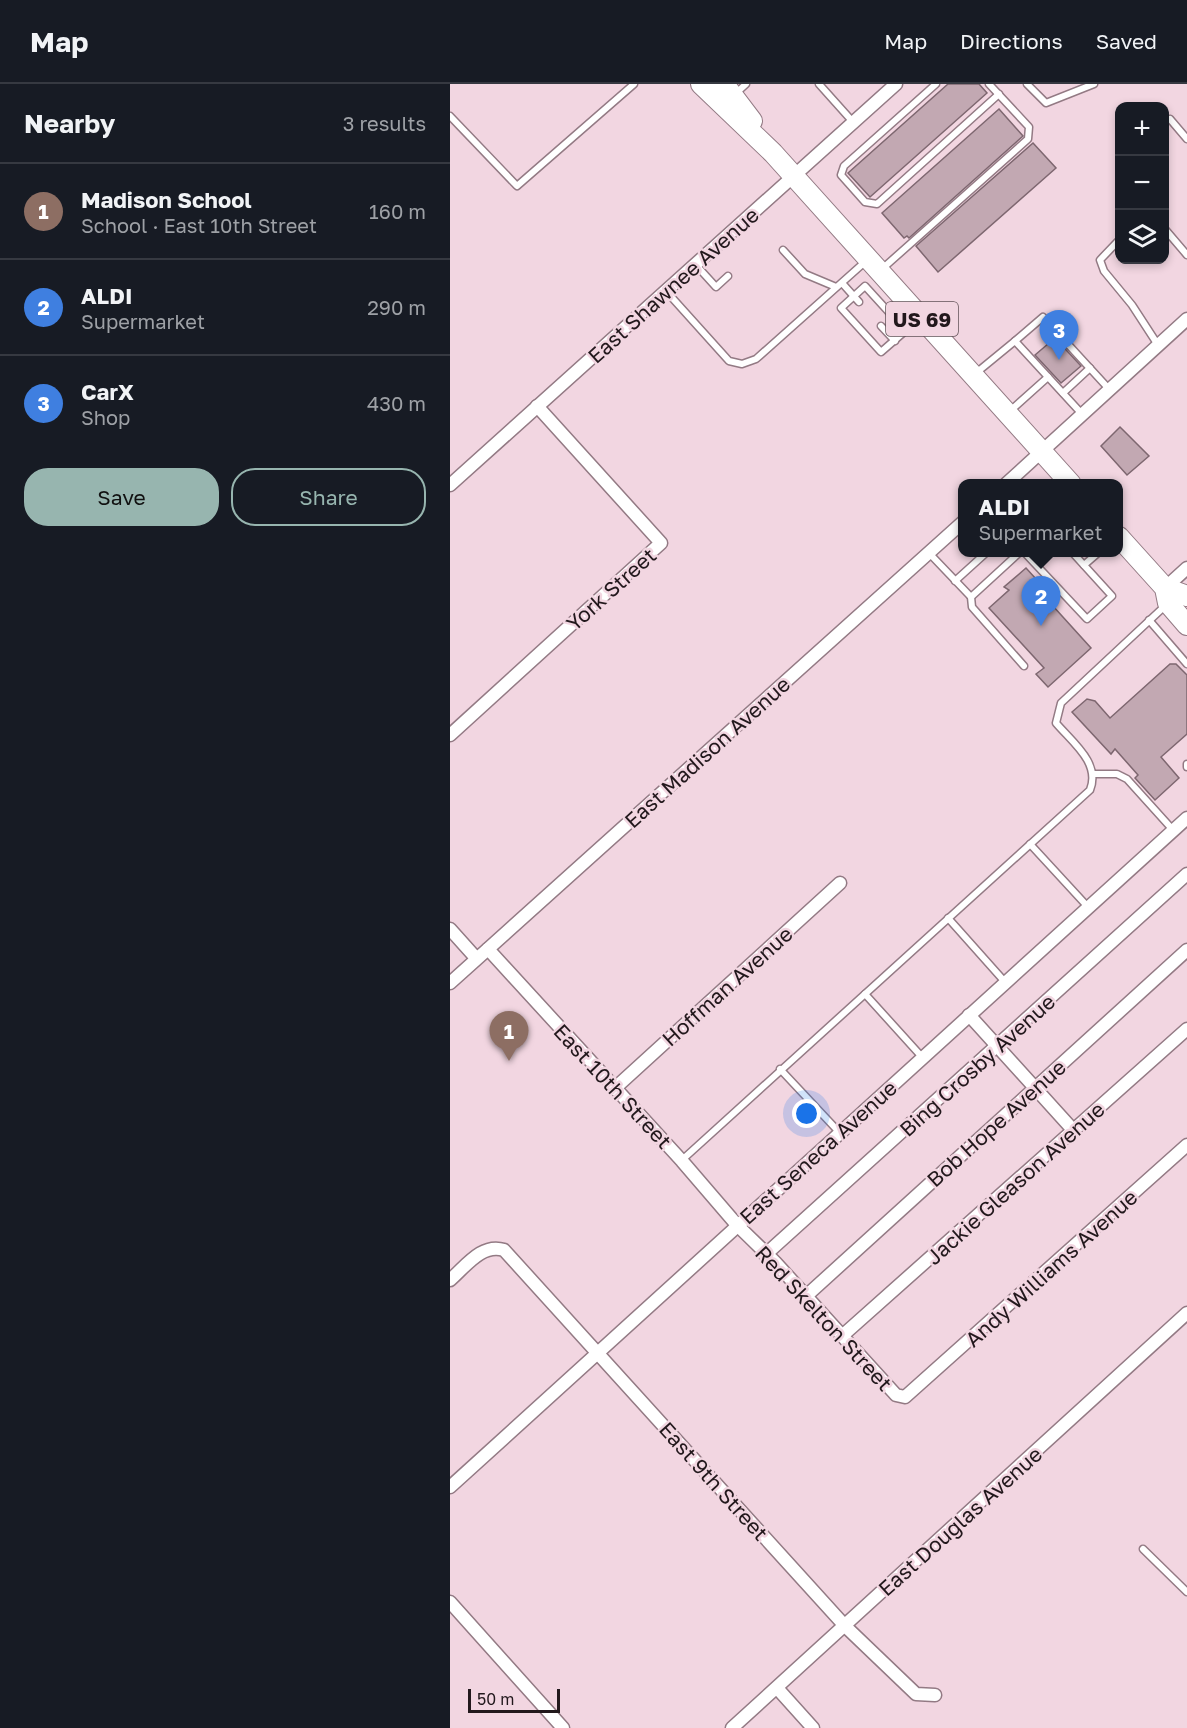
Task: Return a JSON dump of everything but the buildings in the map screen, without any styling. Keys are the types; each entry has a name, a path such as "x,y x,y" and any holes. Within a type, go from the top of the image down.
{"main road":[{"name":"US 69","path":"701,84 773,153 1067,479"},
{"name":"US 69","path":"735,88 773,153"},
{"path":"1123,542 1187,625"},
{"path":"1166,595 1187,596"}],"street":[{"name":"East Shawnee Avenue","path":"450,485 896,84"},
{"path":"1010,479 1187,319"},
{"name":"York Street","path":"450,735 662,543 537,406"},
{"name":"East Madison Avenue","path":"450,982 958,526"},
{"path":"1166,595 1187,568"},
{"name":"East Seneca Avenue","path":"450,1487 1187,818"},
{"name":"Bing Crosby Avenue","path":"765,1255 1187,874"},
{"name":"Hoffman Avenue","path":"614,1089 840,883"},
{"path":"450,929 476,958"},
{"name":"East 10th Street","path":"488,949 682,1161 737,1225"},
{"name":"Bob Hope Avenue","path":"806,1297 1187,950"},
{"path":"969,1015 1074,1131"},
{"name":"Jackie Gleason Avenue","path":"842,1336 1187,1029"},
{"name":"Andy Williams Avenue","path":"915,1391 1187,1146"},
{"name":"Red Skelton Street","path":"737,1225 896,1395 905,1397 915,1391"},
{"name":"East 9th Street","path":"450,1280 484,1250 494,1246 504,1250 845,1626 916,1694 935,1695"},
{"name":"East Douglas Avenue","path":"732,1728 1184,1320"},
{"path":"450,1602 563,1728"},
{"path":"777,1688 813,1728"}],"lane":[{"path":"450,116 517,186 634,84"},
{"path":"819,84 853,123"},
{"path":"936,84 844,166 841,176 865,202 877,204 999,94"},
{"path":"666,291 729,361 742,364 756,359 839,285 873,265 1028,138 1029,127 989,84"},
{"path":"1028,84 1046,103 1094,84"},
{"path":"1170,120 1187,139"},
{"path":"1169,234 1187,255"},
{"path":"1115,243 1100,260 1104,271 1132,305 1158,345"},
{"path":"783,250 805,274 839,285 857,299"},
{"path":"696,265 716,287 728,276"},
{"path":"906,331 865,286 857,299 841,308 881,352 895,341 921,318"},
{"path":"973,375 1043,317 1109,389"},
{"path":"882,326 895,341"},
{"path":"1015,341 1082,414"},
{"path":"1063,393 1090,368"},
{"path":"1007,414 1048,377"},
{"path":"929,552 971,597 972,607 1024,666"},
{"path":"956,580 981,557"},
{"path":"971,597 1016,557"},
{"path":"1027,557 1087,619 1112,596 1077,557"},
{"path":"1084,565 1093,557"},
{"path":"682,1161 780,1069 1090,789 1093,774 1090,762 1056,723 1061,703 1149,620 1166,595"},
{"path":"1149,620 1187,664"},
{"path":"1093,774 1117,774 1127,780 1173,830"},
{"path":"1030,844 1088,907"},
{"path":"948,918 1005,982"},
{"path":"865,994 922,1057"},
{"path":"780,1069 839,1132"},
{"path":"1143,1549 1187,1592"}],"place":[{"name":"CarX","path":"1059,360"},
{"name":"ALDI","path":"1041,626"},
{"name":"Madison School","path":"509,1061"}]}
